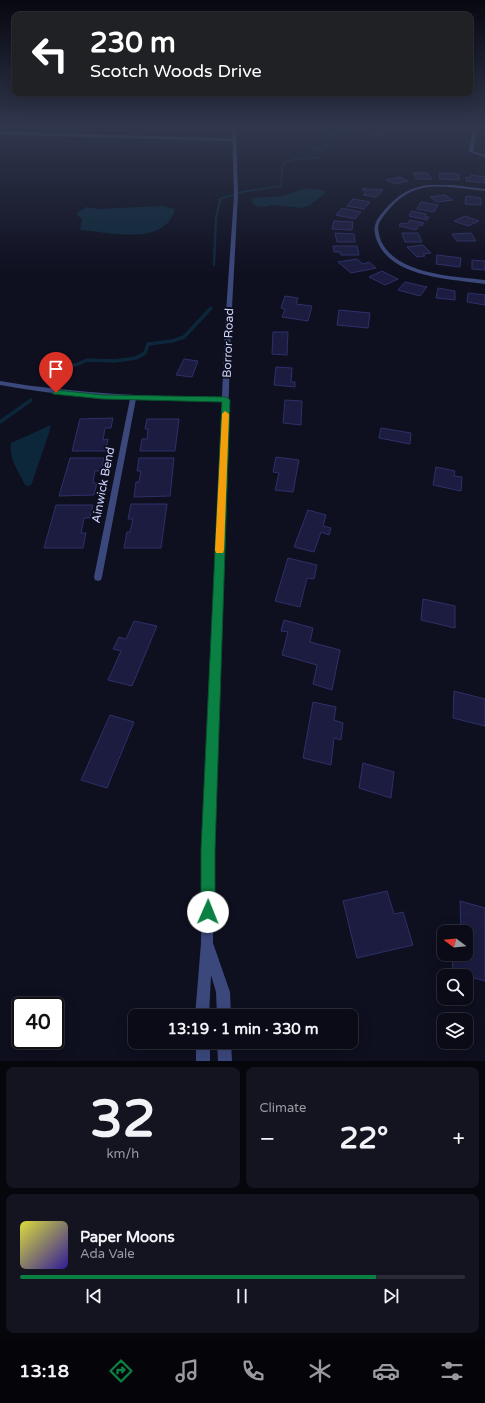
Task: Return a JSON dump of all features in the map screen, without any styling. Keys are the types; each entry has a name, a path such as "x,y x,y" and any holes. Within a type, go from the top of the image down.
{"street":[{"name":"Borror Road","path":"202,1009 208,943 208,850 236,176"},
{"path":"485,190 441,185 414,188 400,197 379,220 376,228 382,250 389,257 403,265 431,273 485,282"},
{"path":"0,383 56,393 133,398 226,400"},
{"name":"Ainwick Bend","path":"98,577 133,398"},
{"name":"Borror Road","path":"208,943 223,992 224,1009"},
{"path":"203,1049 203,1061"},
{"path":"224,1049 225,1061"}],"water":[{"path":"307,188 325,191 325,193 310,205 302,208 272,205 263,207 256,206 252,203 253,198 283,196"},
{"path":"162,206 175,209 169,221 160,229 148,233 120,234 80,230 82,219 77,215 78,212 87,207 97,209"},
{"path":"51,425 32,483 30,486 25,485 11,454 11,443"}],"building":[{"path":"415,176 429,176 432,179 417,179"},
{"path":"440,176 459,176 459,180 439,179"},
{"path":"471,176 485,177 485,183 466,181 466,177 470,178"},
{"path":"400,177 408,181 395,184 386,180"},
{"path":"364,188 383,190 376,197 363,195 367,191 362,190"},
{"path":"445,195 453,200 437,202 430,197"},
{"path":"466,196 481,198 481,205 465,204"},
{"path":"353,199 370,202 364,209 347,206"},
{"path":"421,202 438,205 434,212 417,209"},
{"path":"342,208 361,212 355,219 336,215"},
{"path":"412,211 426,214 425,217 429,217 427,220 409,216"},
{"path":"465,216 479,221 468,226 454,221"},
{"path":"410,220 424,223 422,226 419,225 416,230 399,226 401,223 407,224"},
{"path":"334,221 353,222 352,230 332,229"},
{"path":"335,233 354,234 355,242 337,242"},
{"path":"402,233 418,233 422,242 405,242"},
{"path":"471,233 476,241 457,241 452,234"},
{"path":"423,245 431,253 423,254 425,256 417,257 407,247"},
{"path":"333,246 357,246 359,255 341,255 340,252 334,252"},
{"path":"437,255 461,258 460,267 436,264"},
{"path":"357,259 363,264 369,262 376,268 351,273 338,262"},
{"path":"472,260 485,261 485,270 472,269"},
{"path":"382,271 398,279 385,285 369,277"},
{"path":"405,282 427,287 420,296 398,290"},
{"path":"438,288 455,291 455,300 436,298"},
{"path":"468,293 485,295 485,305 467,302"},
{"path":"285,296 298,298 296,304 312,306 308,321 282,317 285,309 281,308"},
{"path":"339,310 370,313 368,328 337,325"},
{"path":"273,332 288,332 287,355 272,354"},
{"path":"184,359 198,361 192,377 176,375"},
{"path":"276,367 292,368 291,382 295,382 295,387 274,385"},
{"path":"285,400 302,401 301,425 283,423"},
{"path":"113,418 111,428 105,428 103,440 108,439 106,451 72,451 80,419"},
{"path":"147,419 179,419 175,451 140,451 142,439 147,439 148,429 145,429"},
{"path":"381,428 411,433 410,444 379,438"},
{"path":"276,457 299,460 293,492 275,490 279,473 273,472"},
{"path":"70,458 104,458 101,471 95,471 93,483 97,483 94,495 59,496"},
{"path":"139,458 174,458 170,496 134,497 136,482 139,482 141,471 137,471"},
{"path":"436,467 455,471 454,476 462,477 461,491 433,485"},
{"path":"131,504 167,504 161,548 124,548 127,532 130,532 133,519 128,519"},
{"path":"56,505 93,505 90,518 84,518 81,533 86,533 83,548 44,548"},
{"path":"308,510 326,515 323,526 331,528 329,535 321,532 314,552 294,547"},
{"path":"288,558 317,565 314,579 307,578 300,607 275,601"},
{"path":"423,599 455,606 455,628 421,620"},
{"path":"284,620 313,628 310,642 340,650 332,690 313,684 317,665 282,655 288,632 281,631"},
{"path":"134,621 157,626 132,686 108,680 121,651 113,649 119,637 126,639"},
{"path":"454,691 485,699 485,726 453,718"},
{"path":"313,702 336,707 334,720 343,723 341,740 334,738 331,765 303,758"},
{"path":"110,715 134,722 107,788 81,780"},
{"path":"363,763 394,772 391,798 359,788"},
{"path":"387,891 394,914 403,912 413,945 357,958 343,901"},
{"path":"460,901 485,908 485,981 473,978 473,969 453,969 452,961 473,961 473,925 461,925"}],"waterway":[{"path":"219,202 220,199 242,192 281,186 282,176"},
{"path":"214,265 216,218 220,201"},
{"path":"54,378 54,370 59,364 76,365 87,360 115,361 136,358 145,353 148,344 172,341 184,337 211,308"},
{"path":"0,422 31,400"}],"slow traffic":[{"path":"220,550 225,414"}],"route":[{"path":"56,393 103,397 226,400 208,850 208,912"}]}
